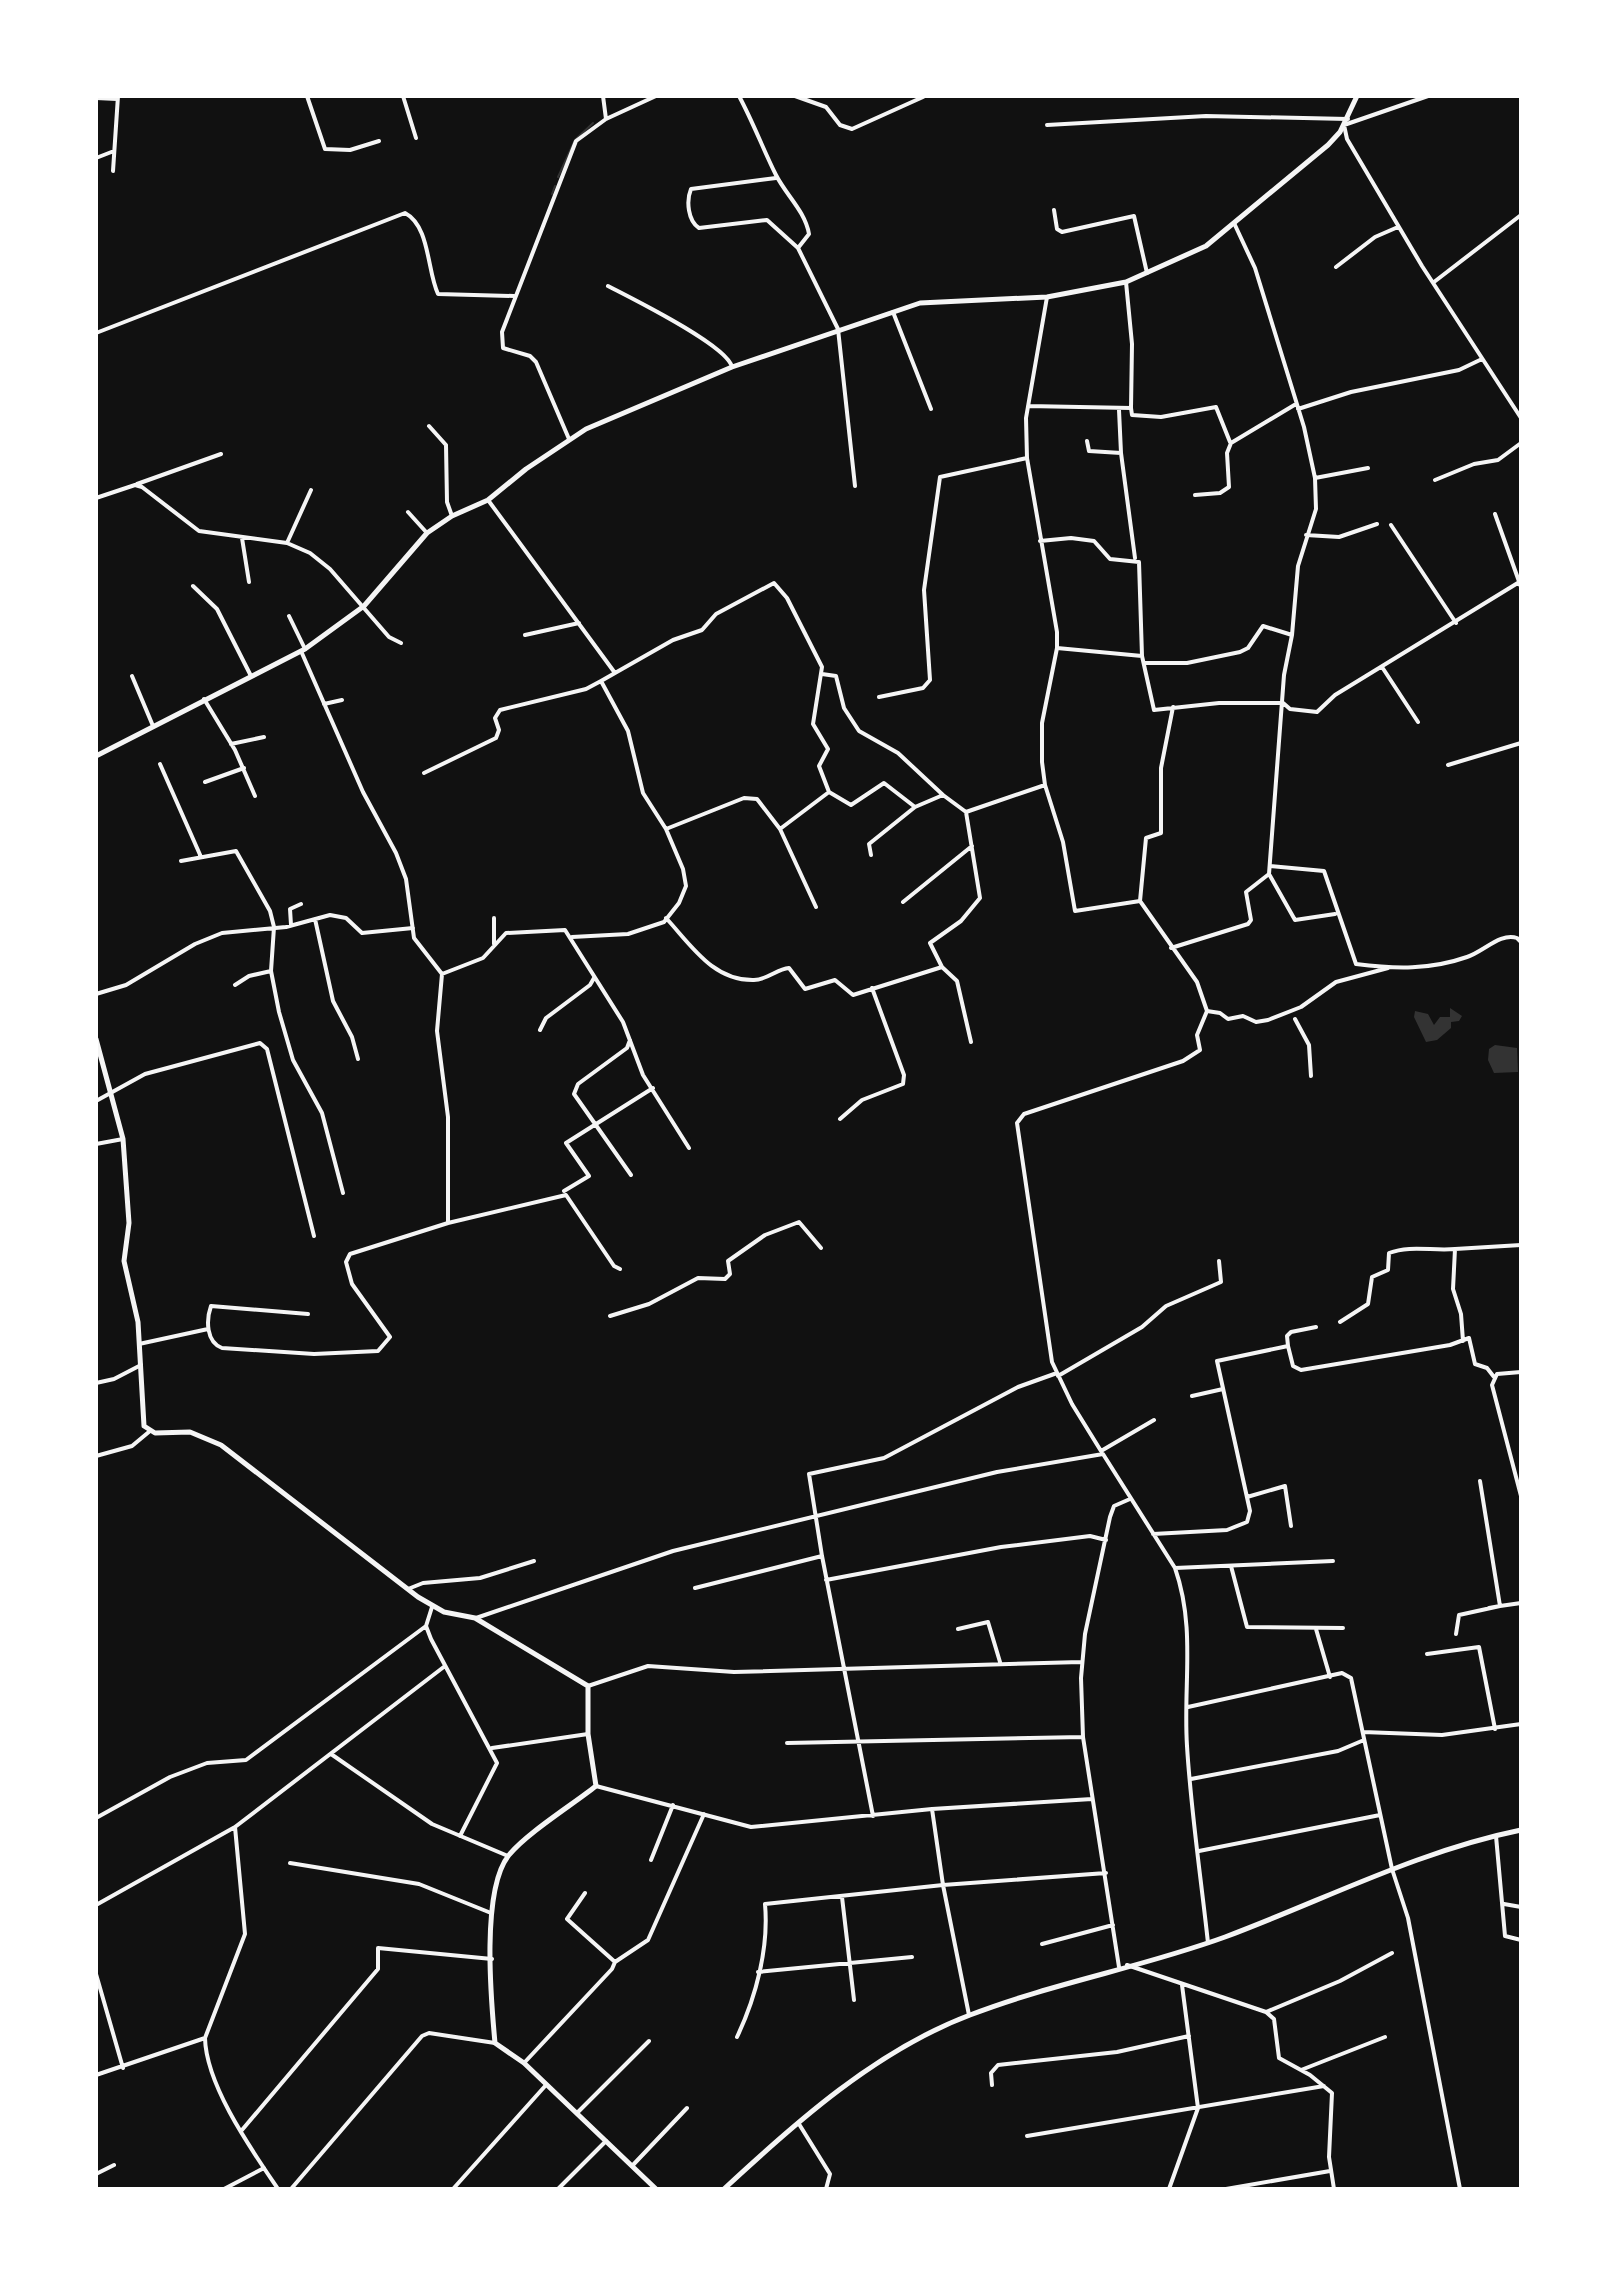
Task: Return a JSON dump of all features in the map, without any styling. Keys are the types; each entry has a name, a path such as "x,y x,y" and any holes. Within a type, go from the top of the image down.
{"street":[{"path":"307,96 325,149 350,150 379,141"},
{"path":"403,96 416,138"},
{"path":"603,96 606,119"},
{"path":"569,439 536,362 530,356 507,351 501,343 506,317 574,145 582,135 606,119 656,96"},
{"path":"739,96 776,178 791,196 808,228 809,234 798,248"},
{"path":"795,96 826,107 840,125 852,129 923,97"},
{"path":"96,756 303,650 364,606 427,533 452,516 488,500 569,439 662,394 838,329 920,303 1047,297 1126,282 1206,246 1328,145 1348,119 1357,96"},
{"path":"1344,125 1428,96"},
{"path":"96,98 118,98 113,171"},
{"path":"1047,125 1206,116 1348,119"},
{"path":"1344,125 1354,154 1398,227 1521,418"},
{"path":"96,158 114,151"},
{"path":"776,178 691,189 688,202 692,220 699,228 767,220 798,248 838,329 855,486"},
{"path":"1054,210 1057,229 1062,232 1134,216 1147,273"},
{"path":"96,333 405,213 415,221 422,236 438,294 514,296"},
{"path":"1433,283 1521,215"},
{"path":"1234,223 1255,268 1315,478 1316,509 1298,566 1282,702 1269,874 1295,920 1336,914"},
{"path":"1336,267 1375,237 1398,227"},
{"path":"1126,282 1132,344 1132,415 1145,418 1216,407 1231,443"},
{"path":"608,286 696,334 730,360 732,367"},
{"path":"1047,297 1028,406 1027,458 1054,608 1057,648 1042,723 1045,785 1063,842 1075,911 1140,901"},
{"path":"893,312 931,409"},
{"path":"1195,495 1220,493 1229,487 1227,453 1231,443 1297,407 1351,392 1459,370 1482,359"},
{"path":"1028,406 1131,408"},
{"path":"1119,410 1121,453 1135,559 1139,562 1142,656 1151,708 1282,702 1290,709 1317,712 1335,695 1520,584 1495,514"},
{"path":"429,426 446,445 447,502 452,516"},
{"path":"1087,441 1089,451 1121,453"},
{"path":"1435,480 1474,464 1498,460 1521,443"},
{"path":"96,498 221,454"},
{"path":"879,697 923,688 930,680 924,590 940,477 1027,458"},
{"path":"1315,478 1368,468"},
{"path":"135,485 148,490 199,531 287,543 322,560 389,637 401,643"},
{"path":"287,543 311,490"},
{"path":"488,500 615,673"},
{"path":"408,512 427,533"},
{"path":"1306,535 1339,537 1377,524"},
{"path":"1391,525 1456,623"},
{"path":"242,538 249,582"},
{"path":"1040,541 1084,539 1099,544 1110,559 1135,559"},
{"path":"424,773 496,738 499,730 495,718 500,710 586,689 673,640 702,630 716,614 774,583 787,598 822,674 813,724 828,749 819,766 829,792 851,805 887,783 915,807"},
{"path":"193,586 217,609 251,676"},
{"path":"289,616 363,792 396,853 406,879 418,946 442,974 437,1031 448,1117 448,1223"},
{"path":"525,635 579,623"},
{"path":"1144,663 1187,663 1240,652 1263,626 1292,635"},
{"path":"1057,648 1142,656"},
{"path":"1382,667 1418,722"},
{"path":"822,674 836,676 844,708 859,731 898,753 966,812 980,898 961,921 930,943 942,967 957,981 971,1042"},
{"path":"132,676 153,726"},
{"path":"572,937 628,934 666,918 683,896 686,878 666,829 643,793 628,731 601,681"},
{"path":"204,699 244,768 255,796"},
{"path":"324,704 342,700"},
{"path":"1154,1420 1101,1451 1052,1362 1017,1123 1024,1114 1183,1061 1200,1050 1197,1035 1207,1011 1197,982 1140,901 1146,838 1161,833 1161,768 1173,707"},
{"path":"231,744 264,737"},
{"path":"1448,765 1521,743"},
{"path":"160,764 201,857"},
{"path":"205,782 244,768"},
{"path":"966,812 1045,785"},
{"path":"780,829 829,792"},
{"path":"871,855 869,844 915,807 943,795"},
{"path":"666,829 752,797 762,802 780,829 816,907"},
{"path":"903,902 972,846"},
{"path":"181,861 233,850 240,854 263,894 274,927 271,971 293,1060 322,1113 343,1193"},
{"path":"1269,866 1324,871 1336,914 1356,964 1413,969 1476,954 1505,936 1521,942"},
{"path":"1171,948 1248,924 1251,920 1246,892 1269,874"},
{"path":"291,925 290,909 301,904"},
{"path":"96,994 140,978 210,937 340,916 357,931 370,934 413,928"},
{"path":"494,918 494,946"},
{"path":"666,918 712,969 725,975 754,980 789,968 805,989 835,980 853,995 942,967"},
{"path":"315,919 333,1001 352,1037 358,1059"},
{"path":"442,974 483,958 514,930 560,929 572,937 623,1022 643,1075 689,1148"},
{"path":"1207,1011 1220,1013 1228,1019 1243,1016 1256,1022 1268,1020 1301,1007 1336,982 1388,968"},
{"path":"235,985 249,976 271,971"},
{"path":"540,1030 546,1018 590,985 594,978"},
{"path":"840,1119 862,1100 903,1084 904,1075 872,988"},
{"path":"1295,1019 1309,1045 1311,1076"},
{"path":"96,1039 123,1139 129,1223 124,1261 136,1306 143,1423 150,1431"},
{"path":"630,1040 627,1048 575,1088 574,1094 631,1175"},
{"path":"96,1101 110,1092 180,1063 255,1043 263,1046 314,1236"},
{"path":"564,1191 589,1176 566,1143 653,1088"},
{"path":"96,1144 123,1139"},
{"path":"308,1314 211,1306 208,1329 213,1342 222,1348 314,1354 378,1351 390,1342 390,1337 352,1284 347,1257 357,1249 448,1223 566,1195 614,1266 620,1269"},
{"path":"610,1316 649,1304 698,1278 725,1279 730,1274 728,1261 765,1235 799,1222 821,1248"},
{"path":"1340,1322 1368,1304 1372,1277 1388,1270 1389,1253 1403,1248 1435,1251 1521,1245"},
{"path":"1455,1249 1453,1289 1461,1314 1463,1341"},
{"path":"873,1816 842,1666 809,1474 884,1458 1018,1387 1058,1374 1142,1327 1166,1306 1221,1282 1219,1261"},
{"path":"1316,1327 1291,1332 1287,1336 1293,1366 1301,1370 1469,1338 1475,1364 1487,1368 1494,1377"},
{"path":"139,1344 208,1329"},
{"path":"1153,1534 1238,1528 1249,1519 1247,1497 1217,1361 1288,1346"},
{"path":"96,1383 114,1379 141,1365"},
{"path":"1521,1372 1501,1373 1494,1377 1492,1385 1521,1496"},
{"path":"1192,1396 1223,1389"},
{"path":"96,1456 132,1446 150,1431 190,1432 221,1445 432,1607 475,1618 588,1686 648,1666 734,1672 842,1666 1081,1662"},
{"path":"475,1618 673,1551 997,1472 1103,1454 1175,1568 1189,1631 1191,1779 1208,1943"},
{"path":"1480,1481 1500,1606"},
{"path":"1247,1497 1285,1486 1291,1526"},
{"path":"1119,1967 1083,1737 1081,1662 1114,1506 1131,1499"},
{"path":"826,1580 1001,1547 1090,1536 1106,1540"},
{"path":"695,1588 822,1556"},
{"path":"408,1589 423,1583 480,1578 534,1561"},
{"path":"1175,1568 1333,1561"},
{"path":"1231,1566 1247,1627 1343,1628"},
{"path":"1489,1608 1521,1603"},
{"path":"1456,1634 1459,1615 1500,1606"},
{"path":"96,1818 170,1777 207,1763 246,1760 426,1626 432,1607"},
{"path":"958,1629 988,1622 1000,1662"},
{"path":"426,1626 492,1748 496,1767 460,1836"},
{"path":"1316,1629 1330,1677"},
{"path":"1427,1654 1479,1647 1495,1729"},
{"path":"96,1905 235,1827 445,1666"},
{"path":"1188,1707 1342,1673 1351,1678 1392,1869 1408,1918 1460,2189"},
{"path":"588,1686 588,1734 596,1786"},
{"path":"1363,1732 1442,1735 1521,1724"},
{"path":"492,1748 588,1734"},
{"path":"787,1743 1083,1737"},
{"path":"1191,1779 1338,1751 1364,1740"},
{"path":"331,1753 405,1807 460,1836 508,1856"},
{"path":"596,1786 751,1827 932,1809 1092,1799"},
{"path":"495,2043 491,1913 497,1881 508,1856 596,1786"},
{"path":"651,1860 673,1805"},
{"path":"932,1809 943,1885 969,2015"},
{"path":"524,2063 615,1962 648,1940 704,1814"},
{"path":"1199,1851 1380,1815"},
{"path":"235,1827 245,1905 245,1934 205,2038 209,2069 278,2189"},
{"path":"724,2189 799,2124 890,2056 969,2015 1119,1967 1208,1943 1316,1903 1455,1845 1521,1830"},
{"path":"1496,1835 1505,1936 1521,1940"},
{"path":"290,1863 419,1884 491,1913"},
{"path":"737,2037 748,2014 765,1940 765,1904 943,1885 1106,1873"},
{"path":"585,1893 567,1919 615,1962"},
{"path":"842,1897 854,2000"},
{"path":"1504,1904 1521,1907"},
{"path":"1042,1944 1113,1925"},
{"path":"242,2130 378,1969 378,1948 492,1959"},
{"path":"1266,2012 1340,1981 1392,1953"},
{"path":"758,1972 912,1957"},
{"path":"1127,1965 1266,2012 1276,2022 1279,2058 1326,2086 1333,2098 1331,2171 1334,2189"},
{"path":"96,1974 123,2068"},
{"path":"1169,2189 1198,2108 1182,1985"},
{"path":"291,2189 422,2036 429,2033 495,2043 524,2063 656,2189"},
{"path":"992,2085 991,2073 998,2065 1117,2052 1189,2036"},
{"path":"1300,2071 1385,2037"},
{"path":"96,2075 205,2038"},
{"path":"578,2112 649,2041"},
{"path":"453,2189 546,2085"},
{"path":"1027,2136 1326,2086"},
{"path":"632,2166 687,2108"},
{"path":"799,2124 830,2174 826,2189"},
{"path":"558,2189 606,2141"},
{"path":"96,2174 114,2165"},
{"path":"224,2189 264,2168"},
{"path":"1226,2189 1331,2171"},
{"path":"1283,2179 1284,2189"}],"shaded area":[{"path":"1450,1008 1462,1016 1459,1021 1451,1022 1451,1028 1437,1040 1426,1042 1414,1017 1415,1011 1428,1014 1434,1025 1440,1017 1450,1017"},
{"path":"1495,1045 1517,1048 1518,1072 1494,1073 1488,1060 1489,1049"}],"waterway":[{"path":"558,177 575,140 593,123"},
{"path":"552,194 555,186"}]}
